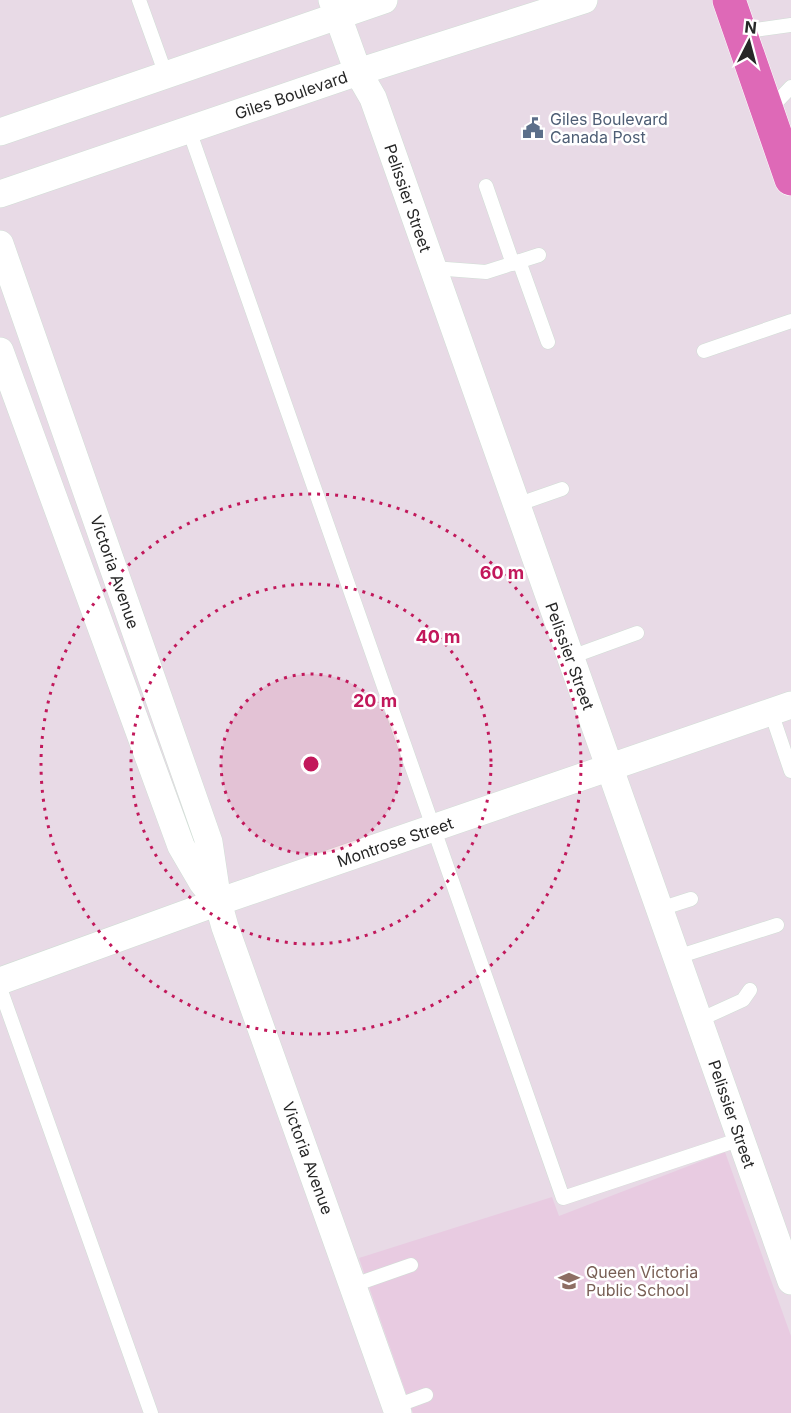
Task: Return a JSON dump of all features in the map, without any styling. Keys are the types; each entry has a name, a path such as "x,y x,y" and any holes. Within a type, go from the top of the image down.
{"main road":[{"path":"729,0 791,179"}],"street":[{"path":"0,132 166,75 335,8 384,0"},
{"name":"Giles Boulevard","path":"0,194 358,72 584,0"},
{"name":"Pelissier Street","path":"335,8 358,72 373,99 741,1138 783,1231 791,1281"},
{"name":"Victoria Avenue","path":"0,244 209,842 218,903 225,927 397,1410"},
{"name":"Victoria Avenue","path":"0,351 181,846 202,882 218,903"},
{"name":"Montrose Street","path":"0,981 781,708"}],"lane":[{"path":"139,0 166,75"},
{"path":"740,32 791,25"},
{"path":"768,112 791,87"},
{"path":"189,130 563,1198 741,1138"},
{"path":"486,186 548,342"},
{"path":"433,268 486,272 539,255"},
{"path":"704,351 791,321"},
{"path":"516,505 562,489"},
{"path":"571,657 637,633"},
{"path":"781,708 791,771"},
{"path":"660,909 690,899"},
{"path":"676,957 777,925"},
{"path":"0,988 151,1413"},
{"path":"699,1020 743,1000 750,990"},
{"path":"354,1285 411,1265"},
{"path":"397,1410 426,1395"}],"shaded area":[{"name":"Queen Victoria Public School","path":"725,1152 791,1336 791,1413 413,1413 359,1258 552,1197 559,1216"}],"place":[{"name":"Giles Boulevard Canada Post","path":"533,128"},
{"name":"Queen Victoria Public School","path":"569,1281"}]}
